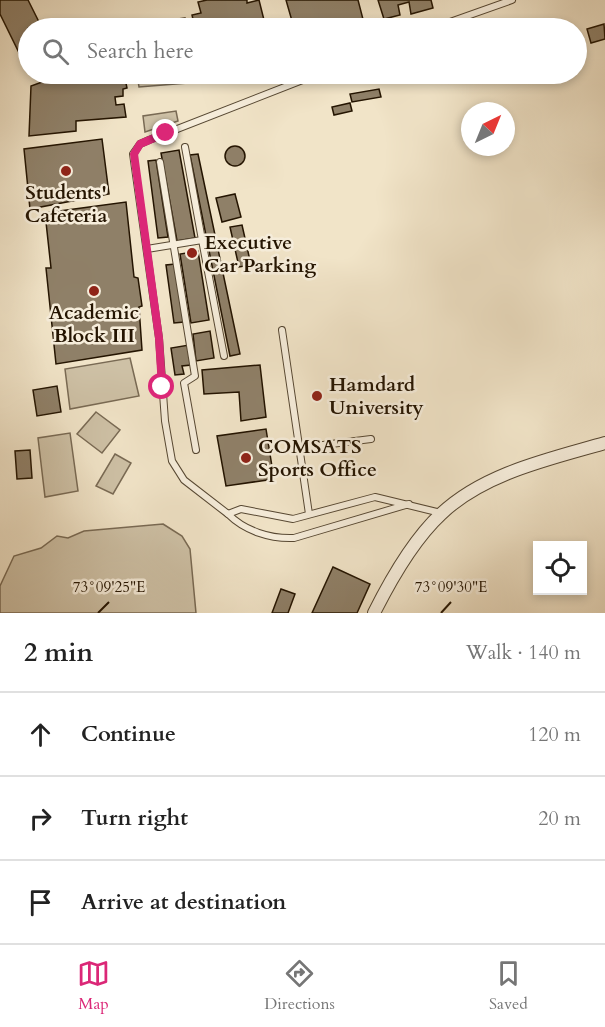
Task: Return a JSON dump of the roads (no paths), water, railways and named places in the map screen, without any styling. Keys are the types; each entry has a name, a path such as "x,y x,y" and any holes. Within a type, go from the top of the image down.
{"street":[{"path":"374,613 410,553 441,513 485,484 541,461 605,443"}],"lane":[{"path":"461,18 512,0"},
{"path":"293,84 140,144 134,154 159,338 165,421 172,460 184,480 239,525 280,538 294,538 410,504"},
{"path":"185,147 224,356"},
{"path":"160,162 195,376 184,383 196,450"},
{"path":"147,249 202,240"},
{"path":"282,330 309,514"},
{"path":"299,448 371,439"},
{"path":"228,514 240,509 293,519 375,497 441,513"}],"place":[{"name":"Students' Cafeteria","path":"66,171"},
{"name":"Executive Car Parking","path":"192,253"},
{"name":"Academic Block III","path":"94,291"},
{"name":"Hamdard University","path":"317,396"},
{"name":"COMSATS Sports Office","path":"246,458"}]}
